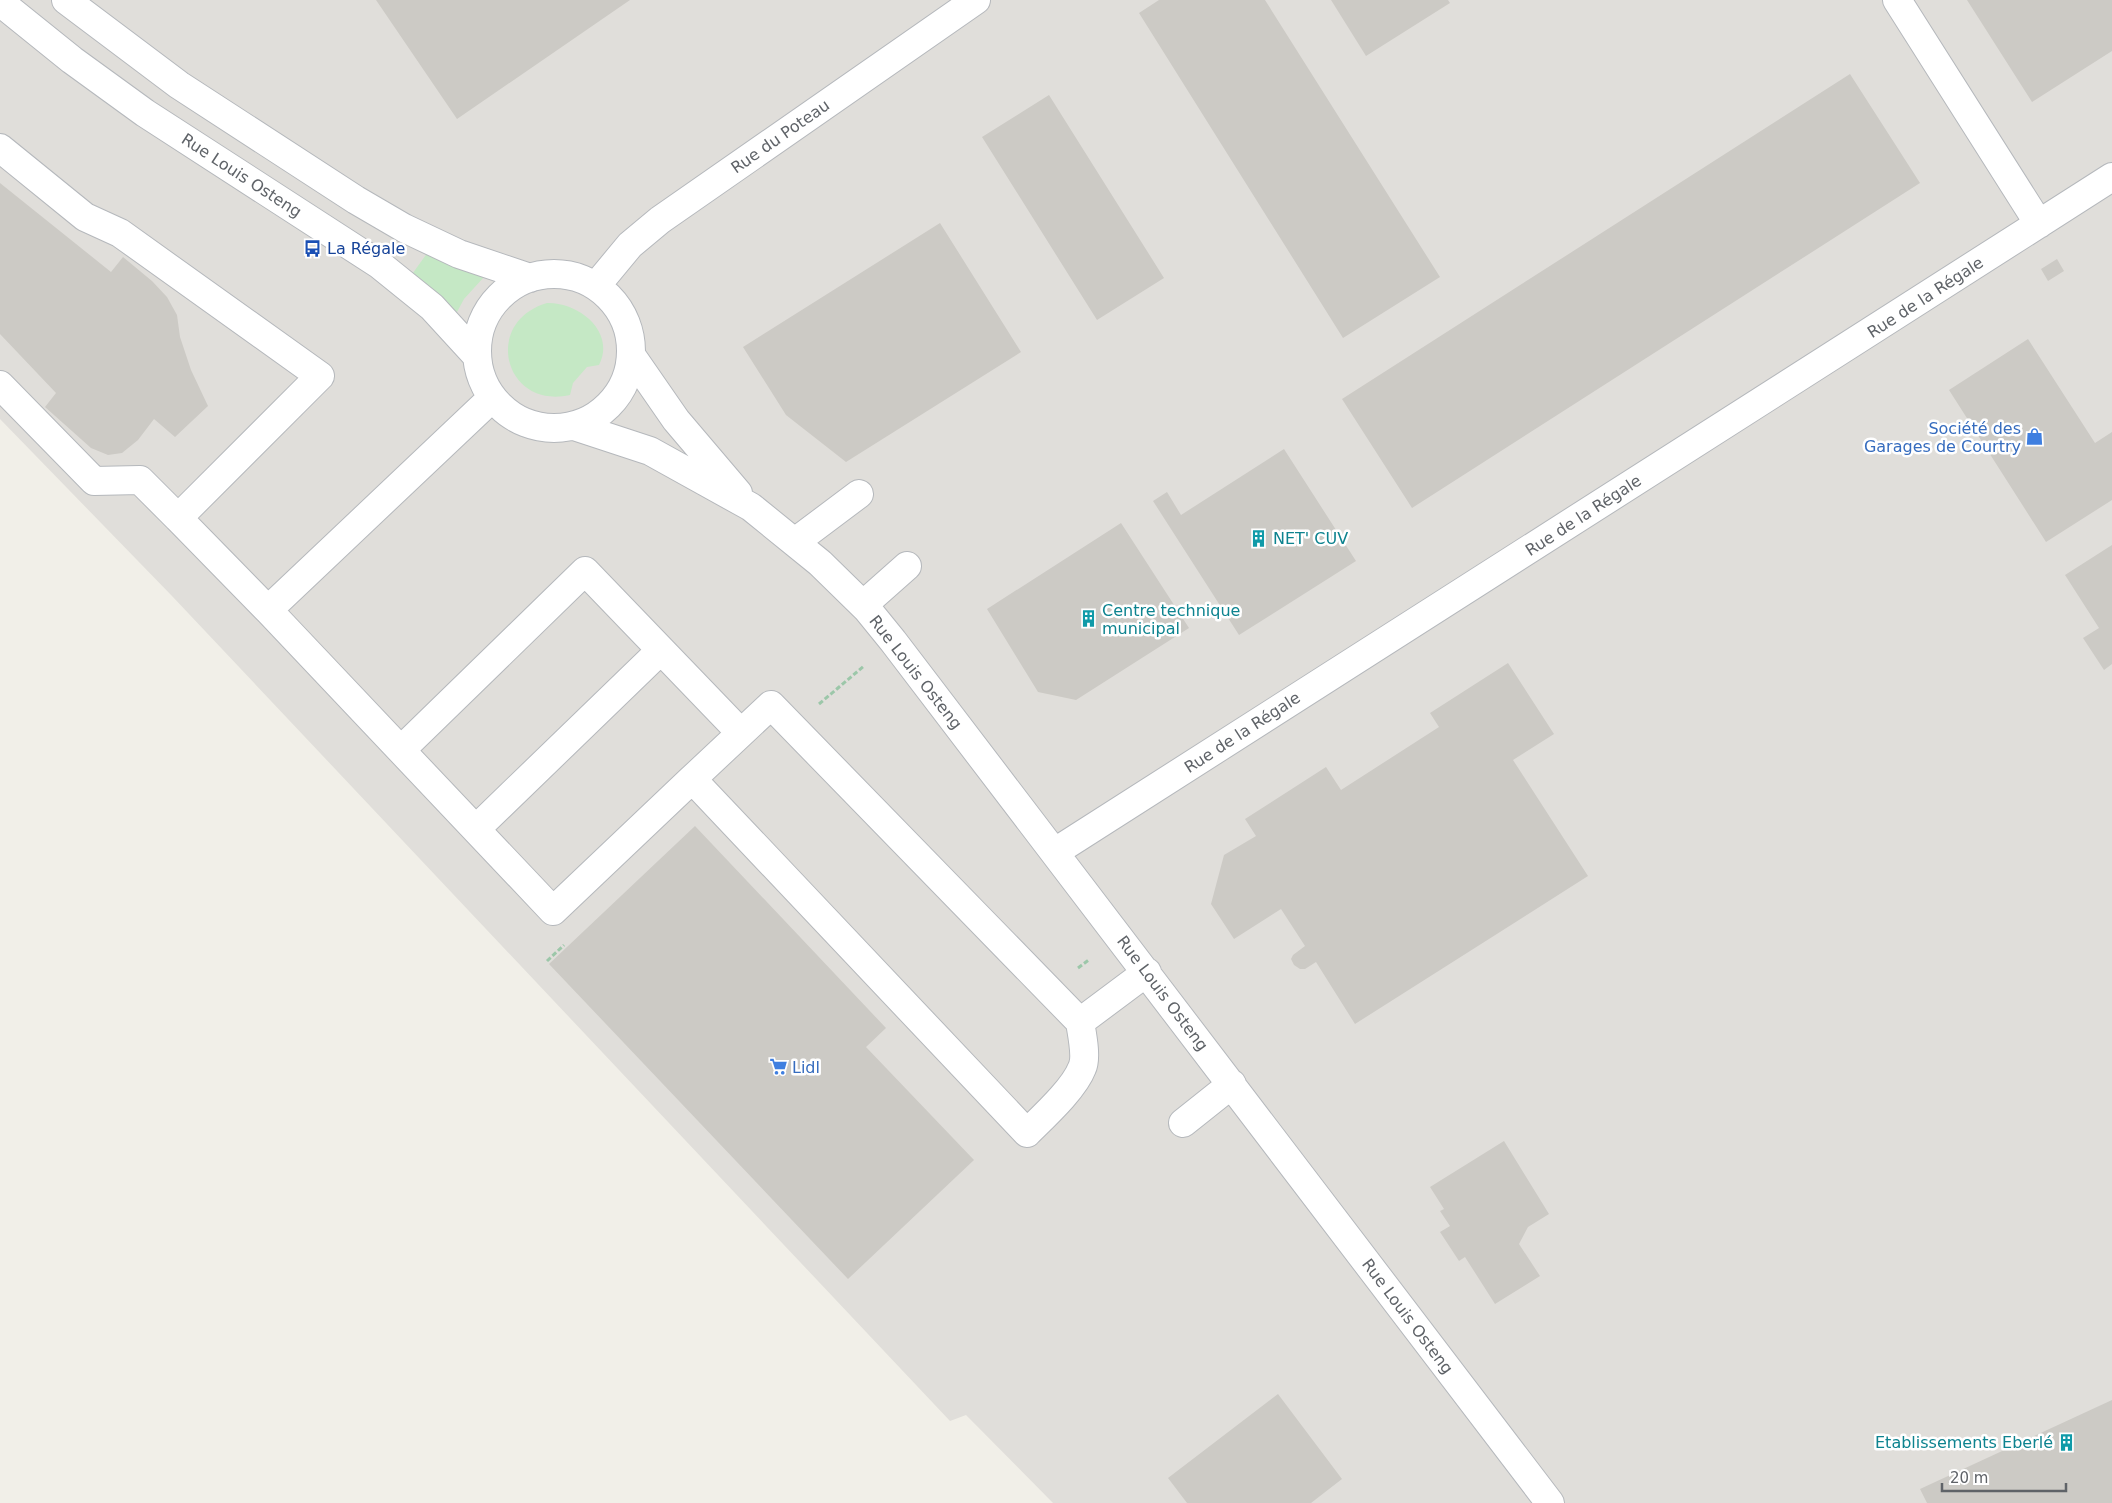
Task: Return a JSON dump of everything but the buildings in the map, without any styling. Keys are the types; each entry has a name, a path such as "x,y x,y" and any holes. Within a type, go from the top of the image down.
{"street":[{"path":"66,0 179,85 356,200 404,228 459,254 530,278"},
{"name":"Rue du Poteau","path":"596,286 630,244 660,220 976,0"},
{"path":"1897,0 2039,224"},
{"name":"Rue Louis Osteng","path":"0,2 72,60 146,113 380,265 432,307 476,355"},
{"path":"0,148 85,217 120,233 320,376 178,518"},
{"name":"Rue de la Régale","path":"1055,852 2112,177"},
{"path":"546,274 572,276 596,286 615,305 628,328 631,355 626,378 614,399 596,415 574,426 551,428 529,424 509,414 492,398 481,377 476,355 479,332 488,310 503,292 523,280 546,274"},
{"name":"Rue Louis Osteng","path":"631,355 676,420 751,507"},
{"path":"0,385 94,481 140,480 268,610 553,911 740,732 771,705 1080,1022 1083,1068 1062,1097 1027,1133 692,779"},
{"path":"268,610 492,398"},
{"name":"Rue Louis Osteng","path":"574,426 650,451 751,507 820,563 863,605 894,640 1550,1503"},
{"path":"795,542 859,494"},
{"path":"863,605 907,566"},
{"path":"401,750 585,571 740,732"},
{"path":"476,829 661,650"},
{"path":"1080,1022 1147,972"},
{"path":"1183,1123 1232,1084"}],"path":[{"path":"817,706 864,666"},
{"path":"1049,990 1090,959"}],"shaded area":[{"path":"0,0 2112,0 2112,1503 1053,1503 966,1415 950,1421 172,596 0,419"}],"green space":[{"path":"428,252 454,267 484,277 464,299 457,312 410,277"},
{"path":"547,303 559,304 582,313 591,321 603,341 603,353 599,365 587,367 573,383 570,395 547,396 529,390 517,377 509,362 508,344 514,328 527,313"}],"place":[{"name":"La Régale","path":"313,248"},
{"name":"Société des Garages de Courtry","path":"2035,437"},
{"name":"NET' CUV","path":"1259,538"},
{"name":"Centre technique municipal","path":"1088,619"},
{"name":"Lidl","path":"778,1067"},
{"name":"Etablissements Eberlé","path":"2067,1442"}]}
